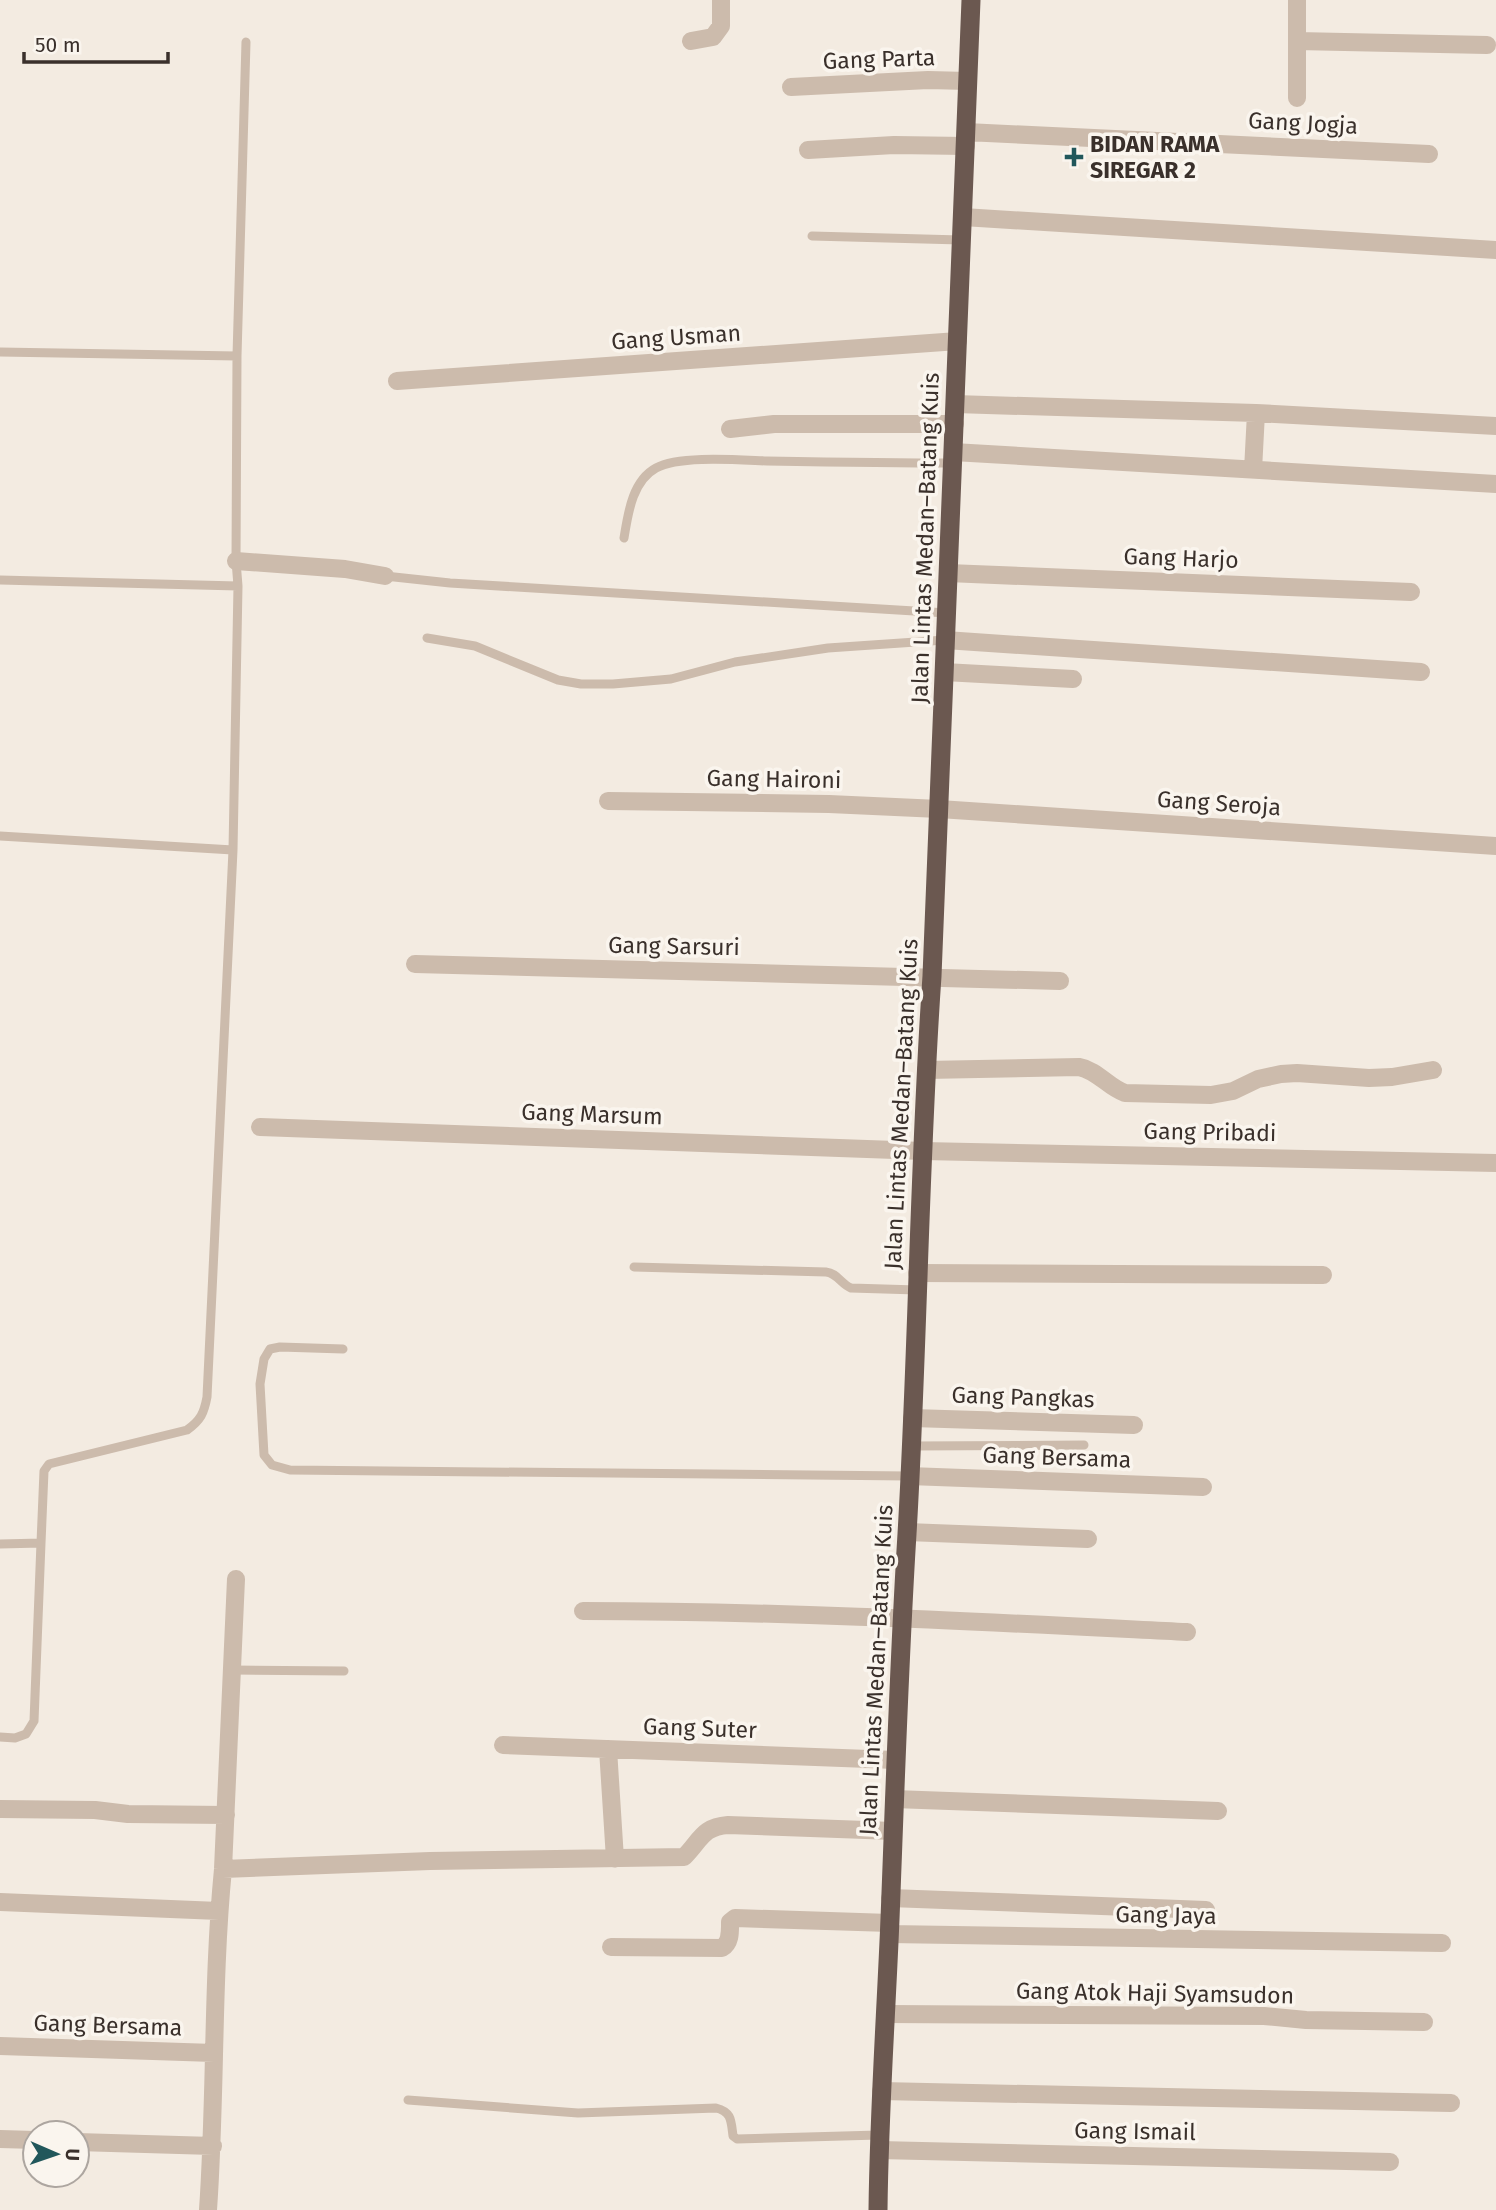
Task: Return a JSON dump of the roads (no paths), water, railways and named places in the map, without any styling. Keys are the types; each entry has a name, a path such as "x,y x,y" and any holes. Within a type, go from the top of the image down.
{"highway":[{"name":"Jalan Lintas Medan–Batang Kuis","path":"878,2210 971,0"}],"street":[{"path":"691,41 713,37 721,26 721,0"},
{"path":"1297,0 1297,98"},
{"path":"1297,41 1487,45"},
{"name":"Gang Parta","path":"791,87 928,80 968,81"},
{"name":"Gang Jogja","path":"808,150 966,139 1429,154"},
{"path":"963,217 1496,250"},
{"name":"Gang Usman","path":"397,381 958,341"},
{"path":"1253,470 1256,413"},
{"path":"730,429 955,414 1256,413 1496,426"},
{"path":"953,458 1253,470 1496,484"},
{"path":"236,561 345,569 385,576"},
{"name":"Gang Harjo","path":"948,573 1411,592"},
{"path":"946,640 1421,673"},
{"path":"944,672 1073,679"},
{"name":"Gang Haironi","path":"608,801 829,804 939,810"},
{"name":"Gang Seroja","path":"939,810 1496,846"},
{"name":"Gang Sarsuri","path":"415,964 1060,981"},
{"path":"926,1070 1079,1067 1088,1069 1125,1093 1211,1095 1233,1091 1258,1079 1281,1074 1370,1078 1433,1070"},
{"name":"Gang Marsum","path":"260,1127 923,1151"},
{"name":"Gang Pribadi","path":"923,1151 1496,1163"},
{"path":"917,1282 1323,1275"},
{"name":"Gang Pangkas","path":"912,1418 1134,1425"},
{"name":"Gang Bersama","path":"909,1476 1203,1487"},
{"path":"907,1532 1087,1538"},
{"path":"208,2210 213,2146 219,1911 236,1579"},
{"path":"583,1611 681,1611 901,1618 1186,1632"},
{"name":"Gang Suter","path":"503,1745 895,1760"},
{"path":"608,1749 615,1859"},
{"path":"894,1798 1218,1811"},
{"path":"0,1809 226,1815"},
{"path":"223,1869 429,1861 684,1857 700,1836 716,1826 893,1831"},
{"path":"890,1898 1206,1910"},
{"path":"0,1902 219,1911"},
{"name":"Gang Jaya","path":"611,1947 722,1948 727,1945 730,1922 735,1918 889,1928 1442,1943"},
{"name":"Gang Atok Haji Syamsudon","path":"886,2014 1264,2016 1306,2020 1424,2022"},
{"name":"Gang Bersama","path":"0,2046 214,2053"},
{"path":"881,2091 1451,2103"},
{"path":"0,2139 21,2140"},
{"path":"91,2142 213,2146"},
{"name":"Gang Ismail","path":"879,2143 1390,2162"}],"lane":[{"path":"0,1737 21,1737 33,1726 44,1471 49,1464 187,1430 199,1421 204,1413 207,1397 233,850 238,586 237,356 246,42"},
{"path":"812,236 961,240"},
{"path":"0,352 237,356"},
{"path":"624,538 630,502 642,482 655,468 676,462 953,458"},
{"path":"385,576 450,583 947,612"},
{"path":"0,580 238,586"},
{"path":"427,638 475,646 558,680 580,684 671,679 735,662 828,648 946,640"},
{"path":"0,836 233,850"},
{"path":"635,1267 831,1272 851,1288 917,1282"},
{"path":"342,1349 270,1349 264,1359 260,1384 264,1455 272,1465 290,1471 909,1476"},
{"path":"910,1447 1084,1445"},
{"path":"0,1544 41,1544"},
{"path":"233,1671 344,1671"},
{"path":"408,2100 578,2113 716,2108 728,2112 733,2136 740,2139 879,2143"}],"place":[{"name":"BIDAN RAMA SIREGAR 2","path":"1074,157"}]}
